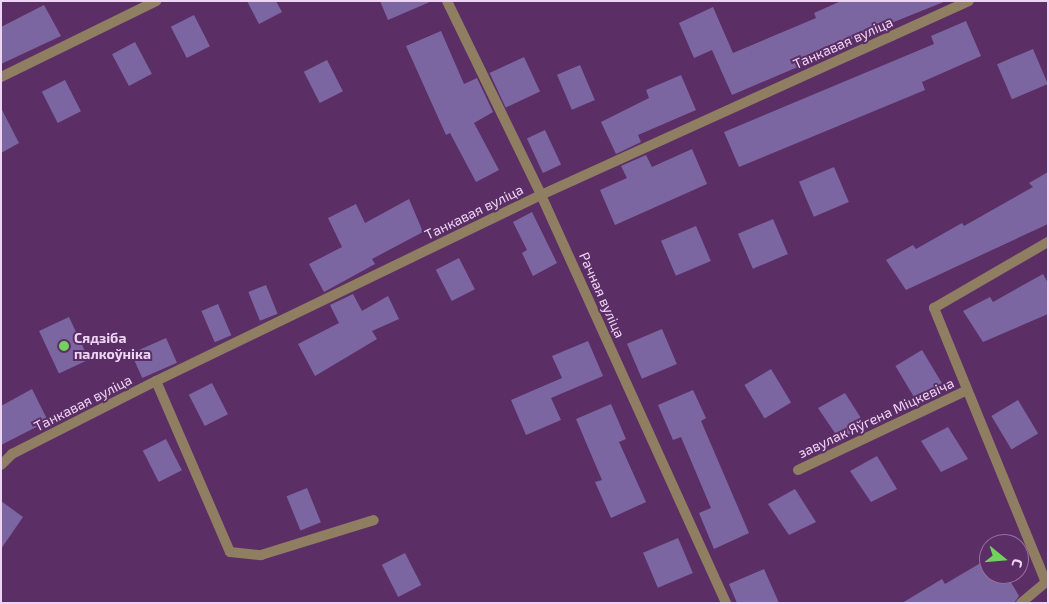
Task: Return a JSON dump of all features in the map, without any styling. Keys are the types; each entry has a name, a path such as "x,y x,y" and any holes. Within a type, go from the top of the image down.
{"street":[{"path":"1,77 156,1"},
{"name":"Рачная вуліца","path":"447,1 541,195 726,603"},
{"name":"Танкавая вуліца","path":"1,465 12,454 156,382 541,195 969,1"},
{"name":"завулак Яўгена Міцкевіча","path":"1046,580 965,391 934,308 1048,242"},
{"path":"156,382 230,552 261,555 374,520"},
{"name":"завулак Яўгена Міцкевіча","path":"798,470 965,391"},
{"path":"1020,603 1046,580"}],"building":[{"path":"247,1 276,1 282,12 259,24"},
{"path":"380,1 432,1 388,20"},
{"path":"841,1 946,1 812,55 814,60 732,95 712,50 694,58 679,23 713,7 733,53 816,18 814,13"},
{"path":"44,5 61,36 1,64 1,27"},
{"path":"194,15 210,46 187,58 171,27"},
{"path":"966,21 981,56 922,82 925,90 739,167 724,132 934,44 931,36"},
{"path":"441,31 464,84 477,78 493,112 474,123 499,170 476,182 450,133 446,135 406,46"},
{"path":"135,42 152,74 129,86 112,54"},
{"path":"1033,49 1048,84 1012,99 997,64"},
{"path":"524,57 540,91 506,107 490,73"},
{"path":"327,60 343,91 320,103 304,72"},
{"path":"580,65 595,100 572,110 557,75"},
{"path":"681,75 696,110 638,135 641,142 616,154 601,122 649,98 646,90"},
{"path":"65,80 81,111 58,123 42,92"},
{"path":"1,108 19,143 1,153"},
{"path":"545,130 561,164 543,173 527,138"},
{"path":"692,149 707,184 615,225 600,190 627,178 621,166 646,155 652,167"},
{"path":"834,167 849,202 814,217 799,182"},
{"path":"1048,172 1048,224 906,290 886,260 913,245 916,249 962,223 964,226 1033,187 1029,183"},
{"path":"409,199 423,232 372,259 375,264 324,292 309,264 342,247 328,218 356,204 365,223"},
{"path":"532,212 557,263 533,276 522,253 527,250 513,222"},
{"path":"773,219 788,254 753,269 738,234"},
{"path":"696,226 711,261 676,276 661,241"},
{"path":"459,258 475,289 452,301 436,270"},
{"path":"1043,274 1048,283 1048,314 983,342 963,311 990,297 993,302"},
{"path":"266,285 278,314 260,321 248,292"},
{"path":"353,294 362,311 388,296 399,319 372,331 377,339 315,376 298,344 339,323 330,305"},
{"path":"218,304 231,335 215,342 201,311"},
{"name":"Сядзіба палкоўніка","path":"69,317 89,360 59,374 39,331"},
{"path":"662,329 677,364 642,379 627,344"},
{"path":"166,338 177,363 142,378 131,353"},
{"path":"588,341 603,376 551,398 561,420 526,435 511,400 562,378 552,356"},
{"path":"922,350 942,383 916,399 895,366"},
{"path":"771,369 791,402 765,418 744,385"},
{"path":"212,383 228,414 205,426 189,395"},
{"path":"32,389 48,421 1,445 1,406"},
{"path":"693,390 706,418 701,421 749,533 714,549 699,513 711,508 681,437 673,440 658,405"},
{"path":"845,393 866,426 839,439 818,408"},
{"path":"1018,400 1038,433 1012,449 991,416"},
{"path":"611,404 626,439 619,442 646,502 611,518 595,482 602,480 576,419"},
{"path":"948,427 968,459 941,472 921,441"},
{"path":"166,439 182,470 159,482 143,451"},
{"path":"877,456 897,489 871,502 850,471"},
{"path":"307,488 321,522 300,531 287,496"},
{"path":"795,489 816,522 789,535 768,504"},
{"path":"1,501 23,517 1,549"},
{"path":"678,538 693,573 658,588 643,553"},
{"path":"405,553 421,585 398,597 382,565"},
{"path":"979,564 979,584 1012,584 1019,596 1014,603 902,603 942,579 945,584"},
{"path":"764,569 779,603 737,603 729,584"}],"place":[{"name":"Сядзіба палкоўніка","path":"64,346"}]}
